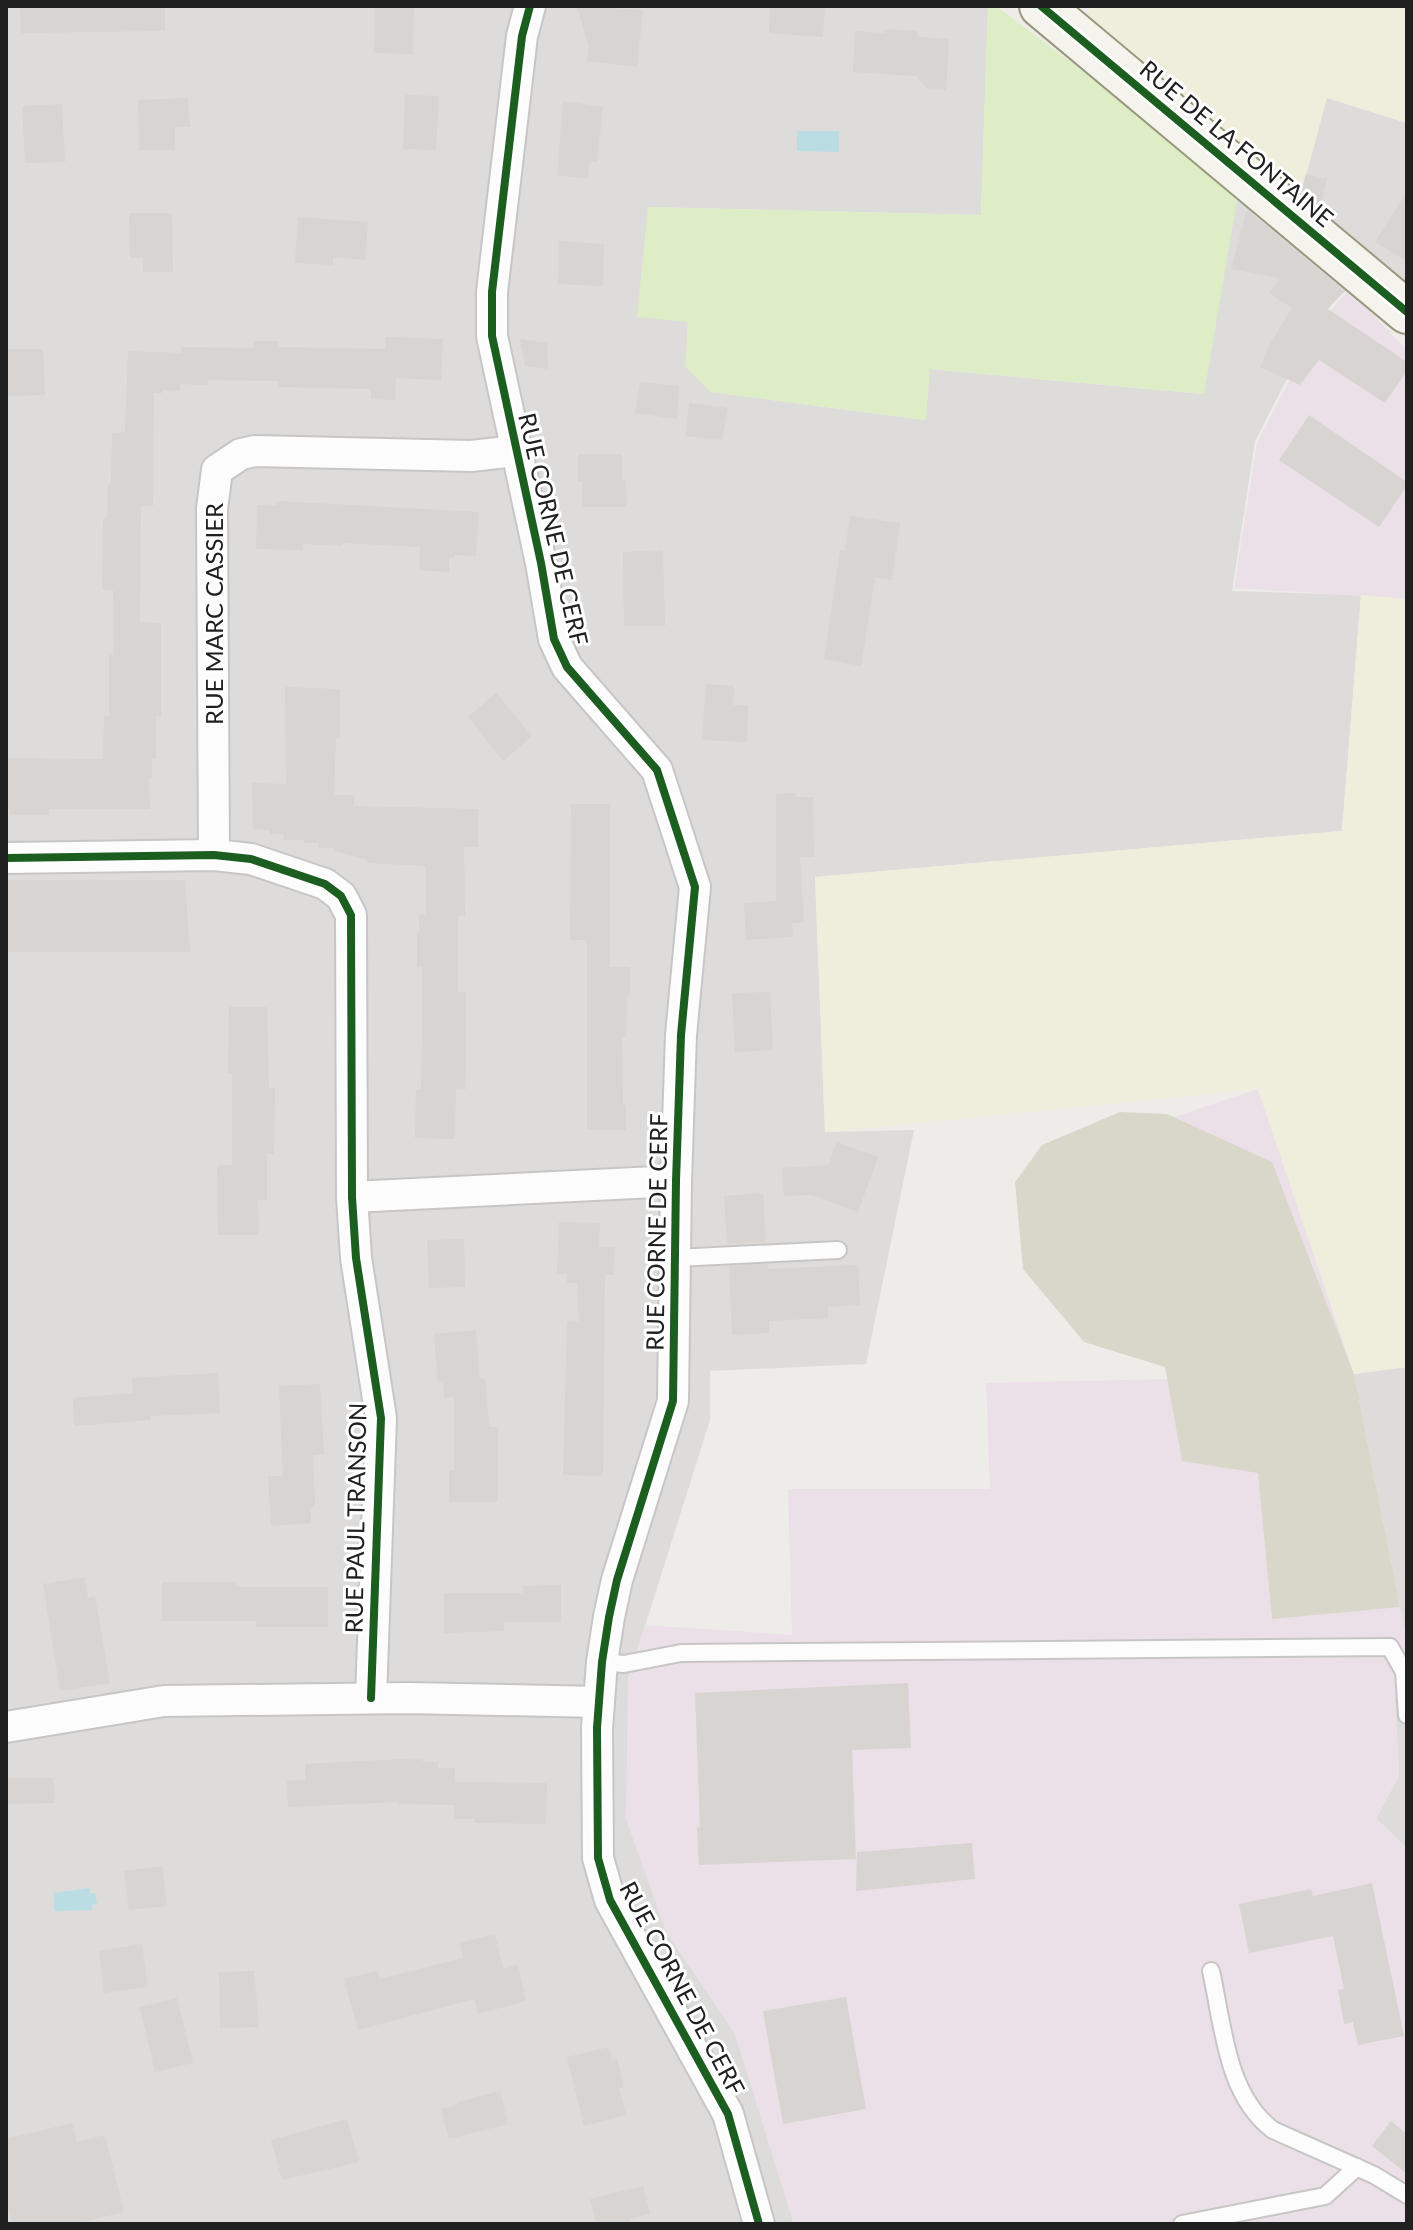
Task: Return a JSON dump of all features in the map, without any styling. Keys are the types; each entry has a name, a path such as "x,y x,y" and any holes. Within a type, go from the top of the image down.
{"street":[{"name":"RUE CORNE DE CERF","path":"530,6 522,36 492,292 492,336 541,563 554,639 567,667 657,770 695,887 681,1035 673,1401 617,1580 602,1662 597,1820 600,1872 610,1900 728,2114 759,2224"},
{"name":"RUE DE LA FONTAINE","path":"1041,6 1407,312"},
{"name":"RUE MARC CASSIER","path":"214,855 212,509 217,470 241,454 255,451 471,456 516,451"},
{"path":"6,858 214,855"},
{"name":"RUE PAUL TRANSON","path":"214,855 251,859 325,884 341,896 351,915 352,1197 356,1258 381,1418 371,1698"},
{"path":"352,1197 676,1181"},
{"path":"6,1727 164,1701 371,1698 599,1702"}],"lane":[{"path":"675,1258 838,1250"},
{"path":"602,1662 624,1664 681,1653 1390,1647 1404,1672 1407,1715"},
{"path":"1211,1971 1233,2075 1260,2120 1273,2130 1357,2167 1407,2195"},
{"path":"1182,2224 1325,2196 1357,2167"}],"shaded area":[{"path":"6,6 988,6 981,215 648,207 688,322 686,366 711,392 925,420 929,369 1203,394 1243,163 1327,98 1407,123 1407,338 1353,284 1320,315 1255,441 1232,591 1361,595 1342,831 815,877 825,1132 914,1130 866,1364 710,1371 710,1420 629,1677 666,1932 735,2033 794,2224 6,2224"},
{"path":"1349,290 1407,350 1407,599 1234,588 1257,443 1318,325"},
{"path":"1258,1089 1354,1374 1407,1642 1407,1695 1395,1699 1399,1775 1376,1818 1407,1848 1407,2224 794,2224 735,2033 666,1932 626,1819 628,1677 645,1625 792,1635 788,1489 990,1489 986,1383 1175,1379 1171,1118"},
{"path":"1120,1112 1167,1114 1272,1162 1354,1374 1400,1607 1272,1619 1258,1473 1182,1461 1165,1367 1084,1342 1023,1269 1015,1182 1042,1145"},
{"path":"1407,1367 1407,1642 1354,1374"},
{"path":"1407,1695 1407,1848 1376,1819 1399,1775 1395,1698"}],"green space":[{"path":"988,6 996,6 1239,189 1204,394 930,369 926,420 711,392 685,366 688,322 637,317 648,207 981,215"},
{"path":"1090,6 1407,6 1407,123 1327,98 1299,202 1087,16"},
{"path":"1361,595 1407,599 1407,1367 1354,1374 1258,1089 825,1132 815,877 1342,831"}],"water":[{"path":"797,131 839,131 839,152 797,151"},
{"path":"90,1888 90,1893 95,1893 97,1904 92,1905 92,1910 54,1911 54,1893"}],"building":[{"path":"20,6 165,6 165,31 21,33"},
{"path":"375,6 414,6 413,54 374,53"},
{"path":"577,6 643,10 637,67 587,61 589,47"},
{"path":"770,6 825,6 823,37 769,33"},
{"path":"885,29 918,31 918,37 949,39 946,90 927,88 916,76 853,72 855,31 884,33"},
{"path":"405,95 439,96 436,150 403,149"},
{"path":"188,98 190,127 175,127 175,150 139,150 138,100"},
{"path":"563,101 603,107 597,162 590,161 588,179 557,175"},
{"path":"62,104 65,162 25,163 22,106"},
{"path":"1306,174 1327,179 1320,208 1301,192"},
{"path":"1407,192 1407,261 1375,242"},
{"path":"1247,210 1344,291 1328,309 1407,362 1407,371 1385,403 1319,360 1300,385 1260,367 1292,308 1269,293 1280,278 1231,269"},
{"path":"129,213 172,213 173,272 143,272 143,258 130,258"},
{"path":"298,217 368,222 365,260 333,257 333,265 295,263"},
{"path":"559,241 604,244 603,286 558,284"},
{"path":"386,337 443,339 441,380 396,378 395,400 371,399 371,389 278,387 278,381 208,380 207,385 180,384 180,391 154,393 153,506 141,506 140,622 161,623 161,716 156,716 156,759 152,759 152,778 149,778 150,809 49,809 49,815 10,815 9,809 6,809 6,758 103,759 104,716 109,716 109,655 114,655 113,590 102,590 103,519 107,519 108,484 111,484 112,433 125,432 128,351 181,353 181,347 253,348 253,341 278,341 278,347 385,349"},
{"path":"520,339 547,343 548,369 525,366"},
{"path":"6,349 43,349 45,395 6,396"},
{"path":"640,382 679,386 677,419 635,413"},
{"path":"689,403 728,408 722,440 686,436"},
{"path":"1309,415 1407,482 1379,527 1279,460"},
{"path":"578,454 622,454 622,480 626,480 627,507 582,507"},
{"path":"277,501 479,512 476,556 449,557 449,572 419,570 420,547 342,543 343,546 303,544 303,550 256,549 257,505 276,506"},
{"path":"850,516 900,523 892,580 875,577 861,666 824,659 840,550 845,551"},
{"path":"663,550 665,626 624,626 623,552"},
{"path":"706,684 734,686 733,705 748,705 747,742 702,740"},
{"path":"285,687 340,689 340,739 336,739 334,795 354,795 354,806 478,809 478,847 464,847 465,916 458,916 458,992 466,992 466,1070 465,1090 456,1089 455,1139 415,1138 416,1089 421,1089 422,1037 422,967 417,967 417,932 419,915 426,915 426,866 367,863 367,860 335,851 334,848 319,848 318,843 284,840 283,834 253,829 252,783 286,784"},
{"path":"496,693 532,736 503,761 468,717"},
{"path":"795,793 796,797 813,797 814,857 800,857 804,922 792,923 793,937 746,940 744,903 776,901 776,794"},
{"path":"571,804 610,804 610,967 630,967 626,1038 622,1038 626,1130 587,1130 587,940 570,940"},
{"path":"6,880 185,880 190,952 6,952"},
{"path":"770,992 773,1050 735,1052 732,993"},
{"path":"229,1007 267,1007 269,1088 275,1088 274,1154 267,1154 267,1200 258,1200 259,1235 218,1235 217,1166 232,1165"},
{"path":"837,1142 878,1157 858,1212 812,1195 784,1196 782,1168 828,1165"},
{"path":"763,1193 766,1242 727,1244 724,1196"},
{"path":"559,1222 600,1223 599,1247 615,1247 613,1275 605,1275 603,1476 563,1475 567,1322 579,1321 577,1283 567,1283 567,1274 557,1274"},
{"path":"464,1239 465,1287 429,1288 427,1240"},
{"path":"768,1264 768,1269 858,1265 860,1305 828,1307 828,1318 769,1321 769,1333 732,1335 729,1266"},
{"path":"476,1330 480,1379 485,1379 489,1427 498,1427 498,1502 449,1502 449,1470 454,1470 454,1397 444,1398 443,1383 438,1383 434,1334"},
{"path":"218,1373 220,1413 151,1416 151,1420 74,1426 73,1398 133,1393 132,1378"},
{"path":"320,1384 324,1454 313,1455 315,1504 311,1509 311,1523 271,1526 268,1476 283,1476 279,1386"},
{"path":"85,1577 88,1598 95,1596 110,1683 60,1691 43,1584"},
{"path":"162,1582 236,1582 236,1587 328,1587 328,1627 256,1627 256,1621 162,1621"},
{"path":"561,1585 561,1622 504,1622 504,1631 444,1633 444,1593 523,1593 523,1586"},
{"path":"908,1683 911,1748 852,1750 856,1859 699,1865 695,1693"},
{"path":"423,1758 423,1762 438,1762 438,1768 455,1768 455,1782 547,1783 546,1824 474,1823 474,1819 454,1819 454,1805 398,1802 288,1807 287,1781 305,1780 305,1764"},
{"path":"6,1778 53,1778 55,1803 6,1804"},
{"path":"972,1843 975,1879 856,1891 857,1852"},
{"path":"162,1866 167,1906 129,1910 124,1871"},
{"path":"1372,1883 1404,2036 1358,2045 1353,2022 1344,2024 1338,1990 1344,1989 1333,1936 1249,1953 1239,1904 1311,1889 1313,1896"},
{"path":"495,1934 503,1969 518,1965 526,2001 478,2014 474,1999 358,2030 344,1979 377,1971 380,1979 463,1958 460,1943"},
{"path":"142,1944 148,1987 104,1993 99,1951"},
{"path":"254,1971 259,2027 220,2028 219,1972"},
{"path":"846,1997 866,2109 783,2124 763,2011"},
{"path":"177,1998 193,2063 155,2072 140,2007"},
{"path":"609,2047 612,2060 617,2059 624,2087 619,2088 626,2115 584,2126 567,2057"},
{"path":"500,2091 508,2124 449,2139 441,2109"},
{"path":"347,2119 359,2162 282,2180 271,2140"},
{"path":"1391,2121 1407,2134 1407,2174 1372,2146"},
{"path":"72,2123 77,2142 105,2135 124,2212 74,2224 12,2224 6,2198 6,2139"},
{"path":"643,2186 650,2214 629,2219 631,2224 596,2224 590,2199"}],"cycle path":[{"path":"530,6 522,36 492,292 492,336 541,563 554,639 567,667 657,770 695,887 681,1035 673,1401 617,1580 609,1617 597,1728 598,1858 610,1900 728,2114 759,2224"},
{"path":"1041,6 1407,312"},
{"path":"6,858 214,855 251,859 325,884 341,896 351,915 352,1197 356,1258 381,1418 371,1698"}]}
